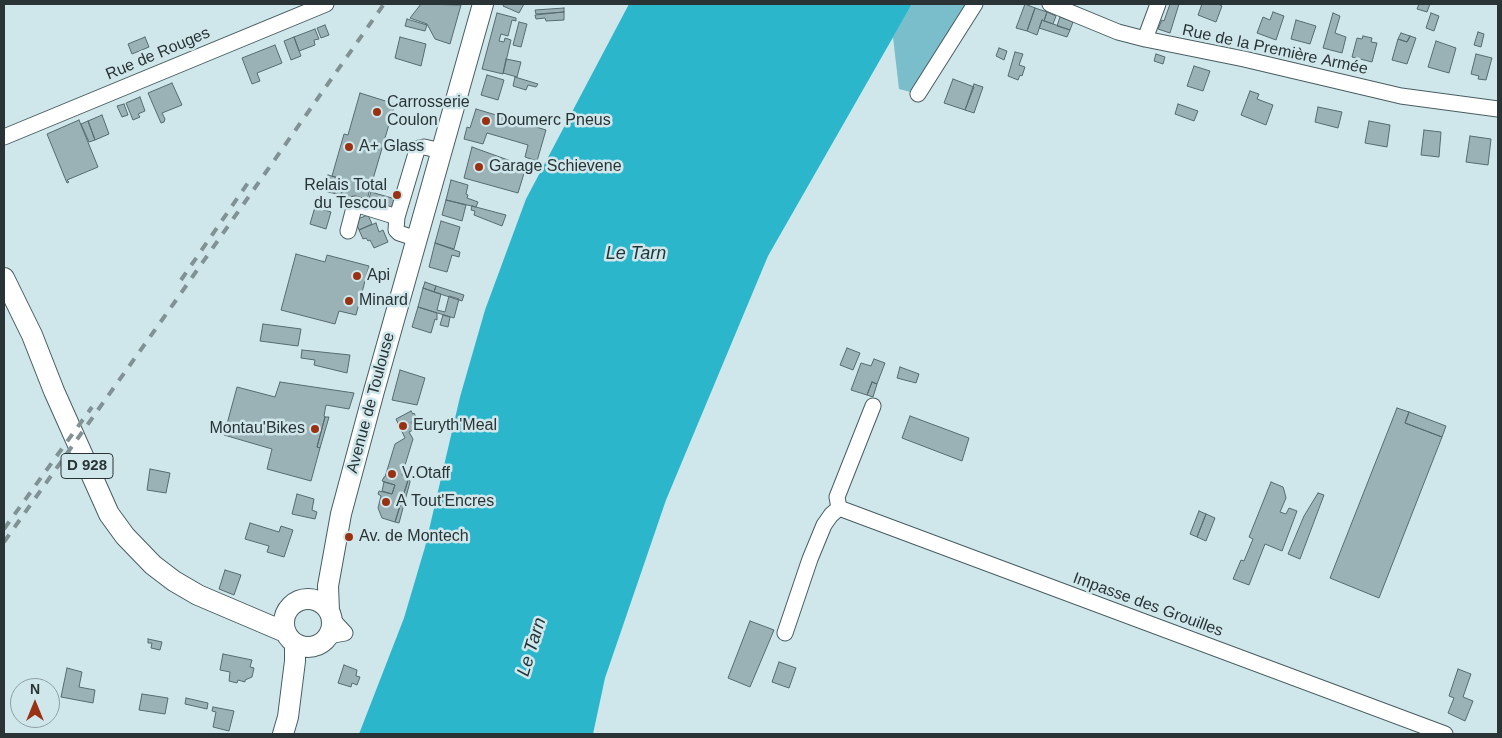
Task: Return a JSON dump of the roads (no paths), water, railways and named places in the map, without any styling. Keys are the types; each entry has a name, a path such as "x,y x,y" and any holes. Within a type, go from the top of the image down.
{"main road":[{"name":"Avenue de Toulouse","path":"286,725 309,663 327,628 328,586 341,514 483,4"},
{"name":"D 928","path":"4,278 32,335 54,391 109,514 125,536 153,566 198,595 226,608"},
{"name":"Avenue de Toulouse","path":"297,603 315,582 341,514"},
{"path":"318,601 327,628 311,647 303,647 290,638 226,608 265,610 297,603 318,601"},
{"path":"290,638 284,618 297,603"},
{"name":"Avenue de Toulouse","path":"286,725 295,661 290,638"}],"street":[{"name":"Rue de Rouges","path":"4,137 294,10 326,4"},
{"path":"918,94 975,4"},
{"name":"Rue de la Première Armée","path":"1050,4 1118,32 1144,39 1244,59 1401,96 1498,109"},
{"path":"1144,39 1158,4"},
{"path":"417,239 399,233 396,230 417,150 424,147 442,151"},
{"path":"348,230 355,204 398,217"},
{"path":"785,633 810,559 824,525 839,508 838,497 873,406"},
{"name":"Impasse des Grouilles","path":"839,508 1445,734"}],"water":[{"name":"Le Tarn","path":"629,4 912,4 768,256 666,500 605,678 593,734 359,734 404,618 425,547 460,397 485,310 526,199"}],"railway":[{"path":"4,542 384,4"},
{"path":"181,280 252,177"},
{"path":"4,529 92,407"}],"place":[{"name":"Carrosserie Coulon","path":"377,112"},
{"name":"Doumerc Pneus","path":"486,121"},
{"name":"A+ Glass","path":"349,147"},
{"name":"Garage Schievene","path":"479,167"},
{"name":"Relais Total du Tescou","path":"397,195"},
{"name":"Api","path":"357,276"},
{"name":"Minard","path":"349,301"},
{"name":"Euryth'Meal","path":"403,426"},
{"name":"Montau'Bikes","path":"315,429"},
{"name":"V.Otaff","path":"392,474"},
{"name":"A Tout'Encres","path":"386,502"},
{"name":"Av. de Montech","path":"349,537"}]}
